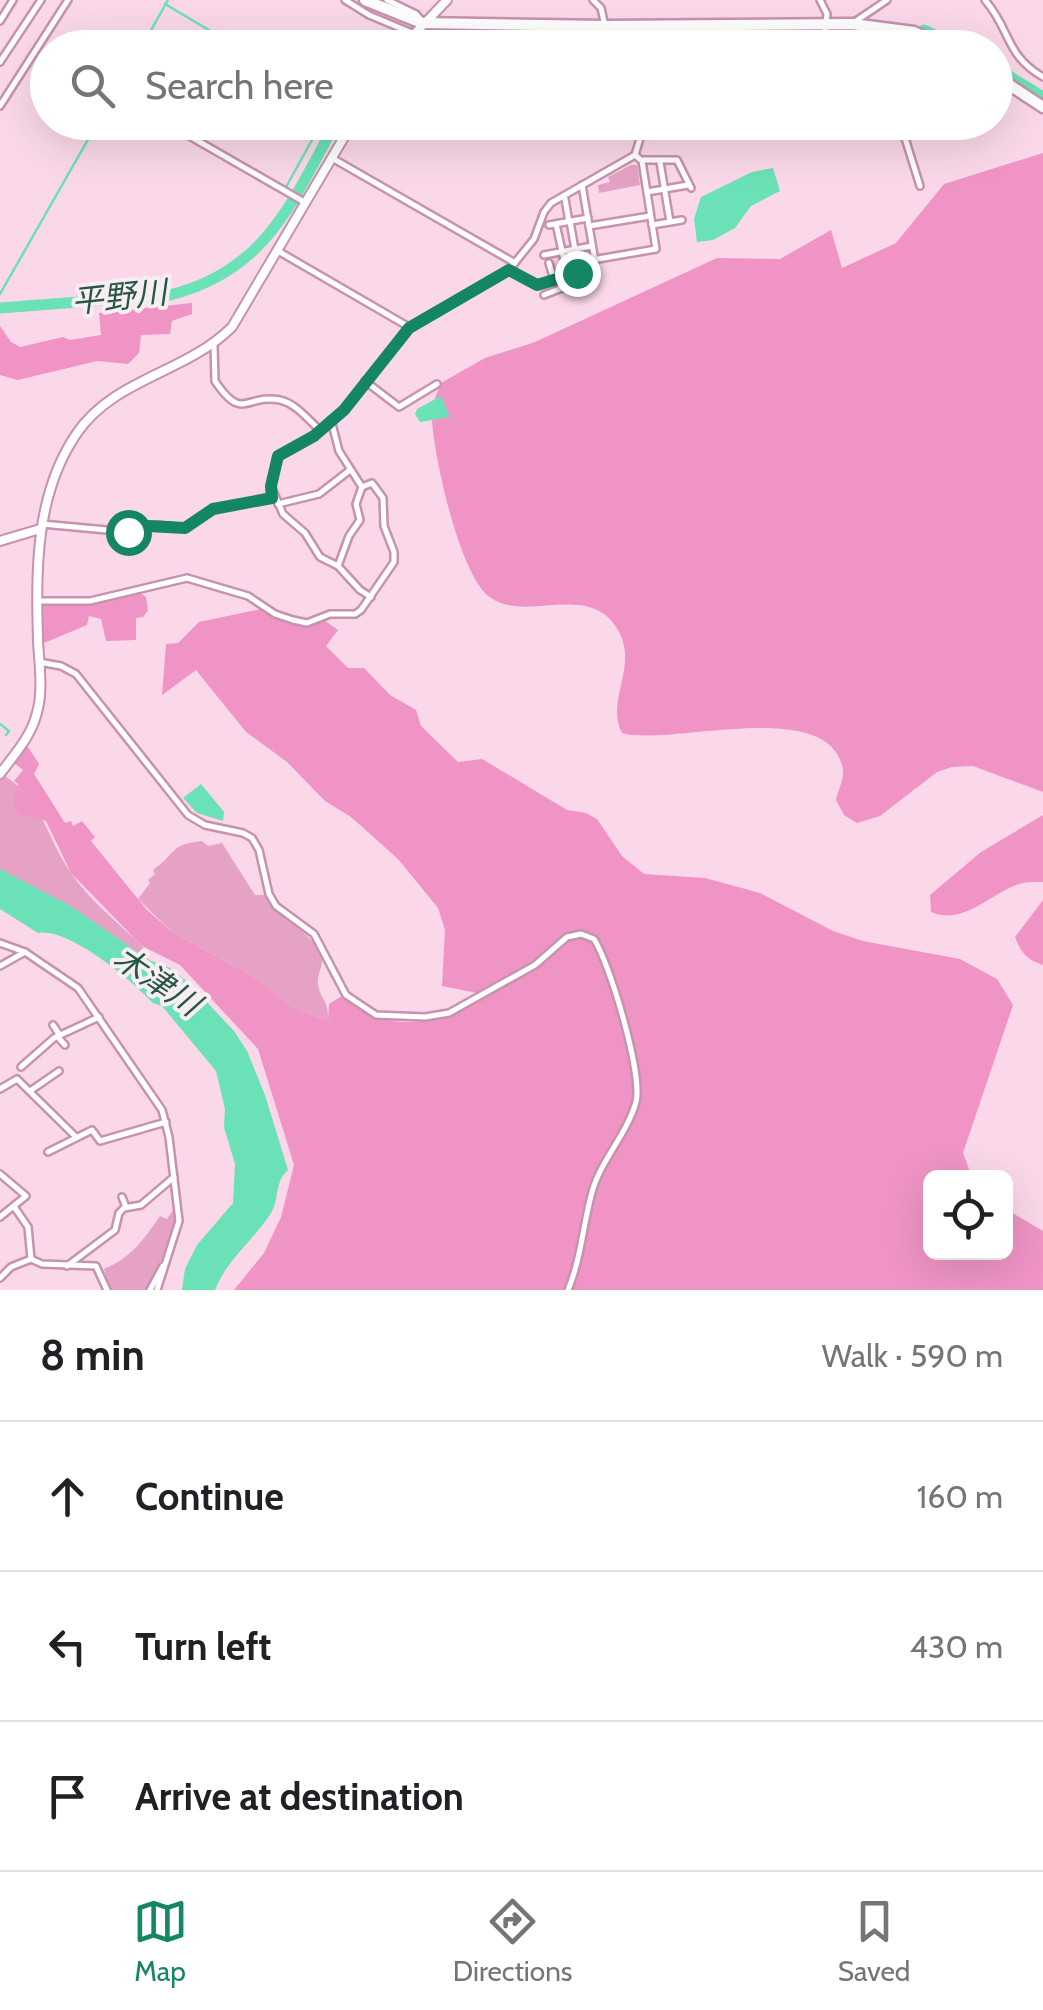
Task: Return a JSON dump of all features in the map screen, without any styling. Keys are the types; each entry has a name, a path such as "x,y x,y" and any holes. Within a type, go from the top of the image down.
{"highway":[{"path":"365,0 422,22 826,30 852,24 898,30"},
{"path":"1013,87 1043,107"}],"street":[{"path":"0,20 14,0"},
{"path":"0,62 41,0"},
{"path":"48,30 68,0"},
{"path":"345,0 407,30"},
{"path":"387,0 416,14 422,22"},
{"path":"414,30 448,0"},
{"path":"593,0 601,8 606,26"},
{"path":"820,0 828,14 826,30"},
{"path":"852,24 887,0"},
{"path":"984,0 1005,30"},
{"path":"1013,47 1019,60 1043,77"},
{"path":"0,106 30,58"},
{"path":"196,140 303,201"},
{"path":"0,774 32,726 38,709 41,526 60,466 76,435 103,403 214,345 232,328 303,201 342,140"},
{"path":"509,270 537,285 568,276 595,261 656,250 638,157 641,140"},
{"path":"906,140 920,186"},
{"path":"371,597 338,566 320,556 305,533 283,514 271,486 278,456 314,436 354,398 409,328 509,270 534,239 547,207 582,184 638,157 660,162 677,160 690,186 647,192"},
{"path":"332,158 515,263"},
{"path":"660,162 670,222"},
{"path":"582,184 595,261"},
{"path":"566,200 575,250"},
{"path":"544,295 562,288 568,276 552,224 651,216"},
{"path":"652,225 682,220"},
{"path":"544,255 592,246"},
{"path":"278,251 409,328"},
{"path":"549,264 554,280"},
{"path":"214,345 215,381 235,403 243,406 278,400 298,409 320,430"},
{"path":"365,381 399,407 437,384"},
{"path":"331,420 339,451 362,487"},
{"path":"278,504 319,494 350,470"},
{"path":"37,601 90,602 187,578 224,591 236,591 274,614 307,623 330,614 355,614 393,568 394,552 386,536 382,495 372,483 362,487 356,504 360,520 349,536 338,566"},
{"path":"0,541 41,526 128,532 148,526 185,528 213,509 274,497"},
{"path":"39,662 76,674 192,819 252,838 276,906 314,934 343,991 372,1014 425,1017 449,1013 539,962 562,940 574,934 594,938 638,1086 634,1108 592,1190 568,1290"},
{"path":"0,943 24,952 71,982 158,1103 166,1122 178,1221 154,1290"},
{"path":"0,966 24,952"},
{"path":"78,1004 86,999"},
{"path":"20,1066 58,1035 99,1017"},
{"path":"54,1025 65,1046"},
{"path":"30,1091 58,1071"},
{"path":"0,1089 14,1078 76,1136"},
{"path":"93,1152 100,1141 166,1122"},
{"path":"48,1152 92,1130 100,1141"},
{"path":"0,1187 3,1176 26,1196 0,1218"},
{"path":"68,1266 115,1230 119,1214 126,1207 141,1205 174,1178"},
{"path":"122,1198 126,1207"},
{"path":"15,1208 28,1231 30,1260"},
{"path":"0,1278 30,1260 99,1268 107,1288 98,1290"}],"shaded area":[{"path":"1043,153 1043,792 973,766 952,767 937,772 880,816 857,823 844,815 836,800 843,770 832,747 810,734 745,728 622,733 617,707 625,653 614,624 602,612 587,606 505,604 491,598 469,567 443,487 434,437 432,410 441,383 485,358 535,342 717,258 780,259 831,230 842,268 896,243 944,184"},
{"path":"637,165 640,185 599,193 598,185 610,182 608,177"},
{"path":"192,303 192,314 172,321 170,334 141,335 139,353 128,364 97,361 18,380 0,375 0,326 11,342 20,347 63,337 70,340 101,335 99,313"},
{"path":"138,592 146,597 148,610 143,617 136,618 136,640 106,641 101,619 89,616 87,625 44,643 41,639 39,605 43,603 90,603"},
{"path":"261,609 293,622 324,620 338,630 326,646 348,668 364,668 390,695 416,710 421,726 458,762 482,759 567,810 597,819 622,856 644,874 705,878 760,893 833,931 863,941 960,959 997,979 1013,1005 963,1153 969,1170 923,1170 923,1260 1013,1260 1013,1213 1043,1231 1043,1290 234,1290 264,1253 281,1217 294,1165 258,1049 180,965 142,946 71,873 46,821 18,814 13,802 18,784 14,781 23,770 13,762 26,744 39,764 34,774 65,823 71,821 73,826 82,821 95,837 91,841 146,909 172,932 251,975 294,1008 328,1021 329,1004 342,996 375,1016 410,1022 445,1016 480,1000 477,993 442,986 445,930 438,908 398,859 351,817 325,801 287,762 246,732 196,670 162,695 166,644 178,643 199,622"},
{"path":"0,773 35,806 78,883 142,946 149,960 72,907 0,869"},
{"path":"1043,815 1043,882 1019,884 954,915 931,912 930,895 981,852"},
{"path":"202,841 208,846 222,843 255,895 265,895 320,952 318,984 328,1021 294,1008 251,975 172,932 138,899 155,874 153,870 184,845"},
{"path":"1043,900 1043,965 1025,955 1015,937"},
{"path":"175,1207 170,1241 148,1290 110,1290 104,1269 130,1253 160,1216 167,1219"}],"water":[{"path":"773,168 780,191 751,206 735,228 713,240 697,242 694,219 701,197 752,172"},
{"path":"441,396 450,417 420,422 415,414 417,409"},
{"path":"201,784 224,812 223,821 197,813 183,798"},
{"name":"木津川","path":"0,869 72,907 149,960 170,968 234,1031 247,1051 288,1170 271,1213 226,1269 215,1290 182,1290 185,1269 197,1245 233,1203 235,1164 224,1127 225,1109 216,1071 162,1006 153,1003 116,970 66,938 38,933 0,909"}],"waterway":[{"path":"151,30 168,0"},
{"path":"165,4 209,30"},
{"name":"平野川","path":"1013,78 1043,97"},
{"path":"0,294 88,140"},
{"path":"286,187 312,140"},
{"name":"平野川","path":"0,308 170,295 203,284 230,269 272,230 326,140"},
{"path":"0,724 9,731 6,735"}],"route":[{"path":"128,532 148,526 185,528 213,509 274,497 271,486 278,456 314,436 344,410 409,328 509,270 537,285 577,273"}]}
